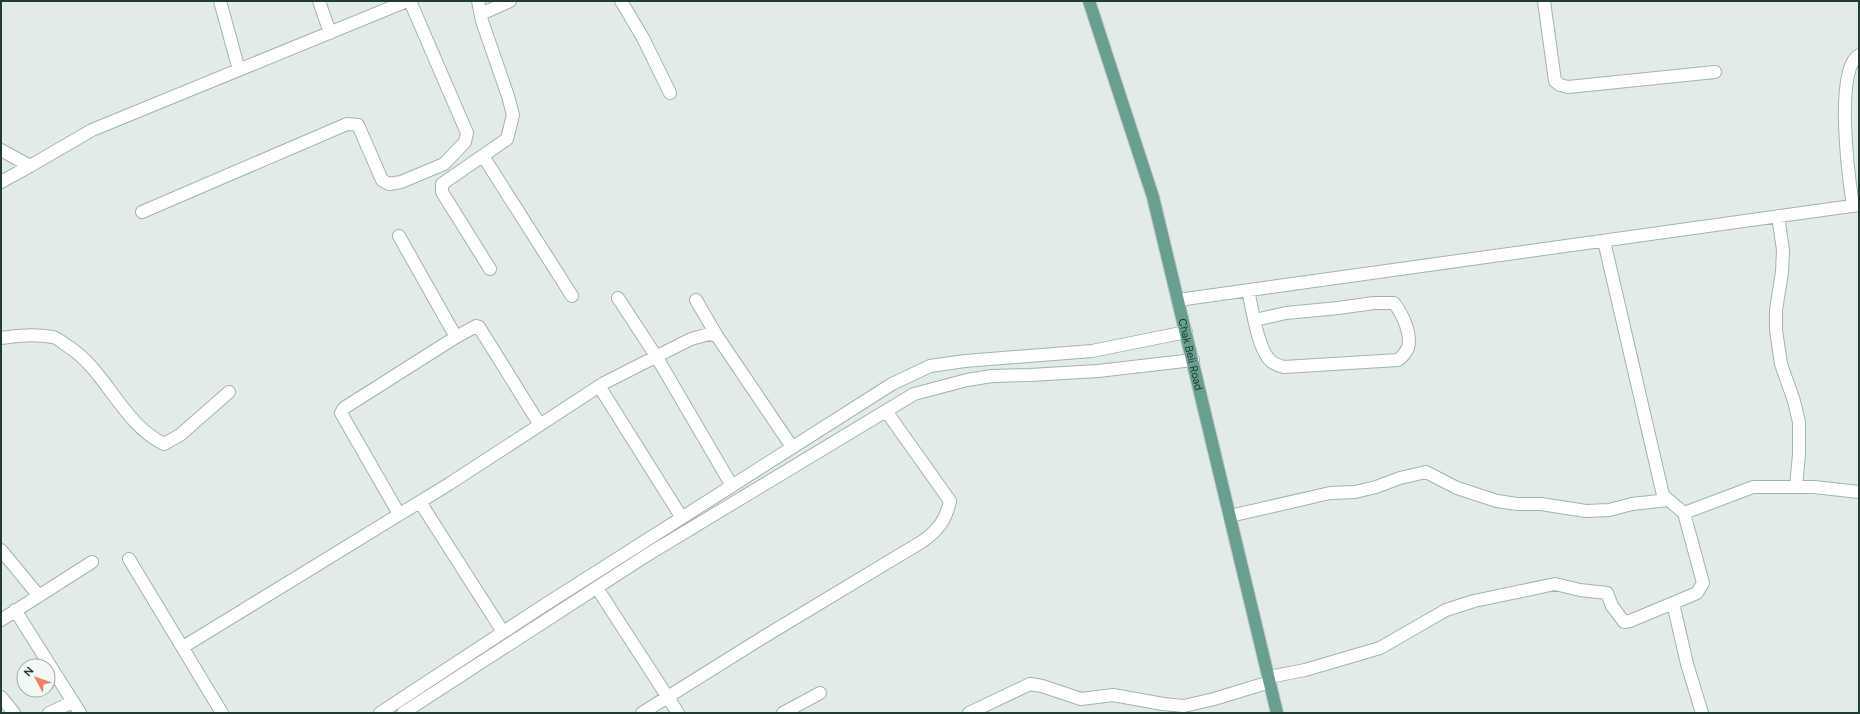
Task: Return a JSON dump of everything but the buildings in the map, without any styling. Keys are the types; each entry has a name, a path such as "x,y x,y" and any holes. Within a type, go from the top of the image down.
{"main road":[{"name":"Chak Beli Road","path":"1089,1 1153,197 1277,713"}],"street":[{"path":"220,1 239,70"},
{"path":"319,1 330,32"},
{"path":"1,182 92,130 407,1"},
{"path":"142,212 347,124 358,125 382,180 390,184 401,182 444,164 465,142 467,133 410,1"},
{"path":"478,1 513,115 507,139 442,184 442,192 490,269"},
{"path":"481,14 510,1"},
{"path":"621,1 652,55 670,94"},
{"path":"1544,1 1555,81 1560,85 1568,87 1716,72"},
{"path":"1178,300 1856,206 1847,169 1845,97 1852,61 1859,55"},
{"path":"1,150 30,166"},
{"path":"484,156 572,296"},
{"path":"1778,216 1783,250 1782,272 1776,310 1776,330 1781,364 1794,401 1799,422 1799,454 1796,487"},
{"path":"398,236 456,337"},
{"path":"969,713 1030,684 1042,686 1081,699 1114,695 1163,704 1184,706 1214,699 1269,680 1380,648 1446,610 1474,601 1555,584 1607,594 1612,606 1624,622 1697,593 1703,583 1684,513 1663,495 1604,240"},
{"path":"1248,290 1255,320 1265,353 1271,361 1284,367 1398,360 1407,350 1409,342 1401,312 1394,303 1374,303 1286,313 1255,320"},
{"path":"618,298 656,356 732,486"},
{"path":"696,300 717,336 792,447"},
{"path":"399,514 341,413 344,408 456,337 476,326 479,327 540,425"},
{"path":"380,713 543,606 792,447 892,384 930,366 965,361 1092,351 1186,332"},
{"path":"1,338 27,334 54,338 76,350 94,370 139,428 152,438 164,444 180,434 229,392"},
{"path":"183,647 420,502 599,386 691,339 709,334 717,336"},
{"path":"403,713 647,555 914,394 967,380 992,376 1098,371 1192,360"},
{"path":"599,386 682,518"},
{"path":"642,713 923,541 938,530 948,513 950,501 886,411"},
{"path":"1230,516 1330,493 1355,492 1376,487 1400,478 1426,472 1457,488 1496,501 1517,504 1541,504 1586,511 1609,510 1632,504 1668,500"},
{"path":"1684,513 1753,487 1814,487 1859,492"},
{"path":"420,502 503,632"},
{"path":"1,550 39,596"},
{"path":"129,559 222,713"},
{"path":"1,620 92,562"},
{"path":"597,588 678,713"},
{"path":"1673,603 1687,664 1702,713"},
{"path":"543,606 550,618"},
{"path":"16,610 80,713"},
{"path":"783,713 820,693"},
{"path":"1,697 14,713"},
{"path":"49,713 73,702"}]}
